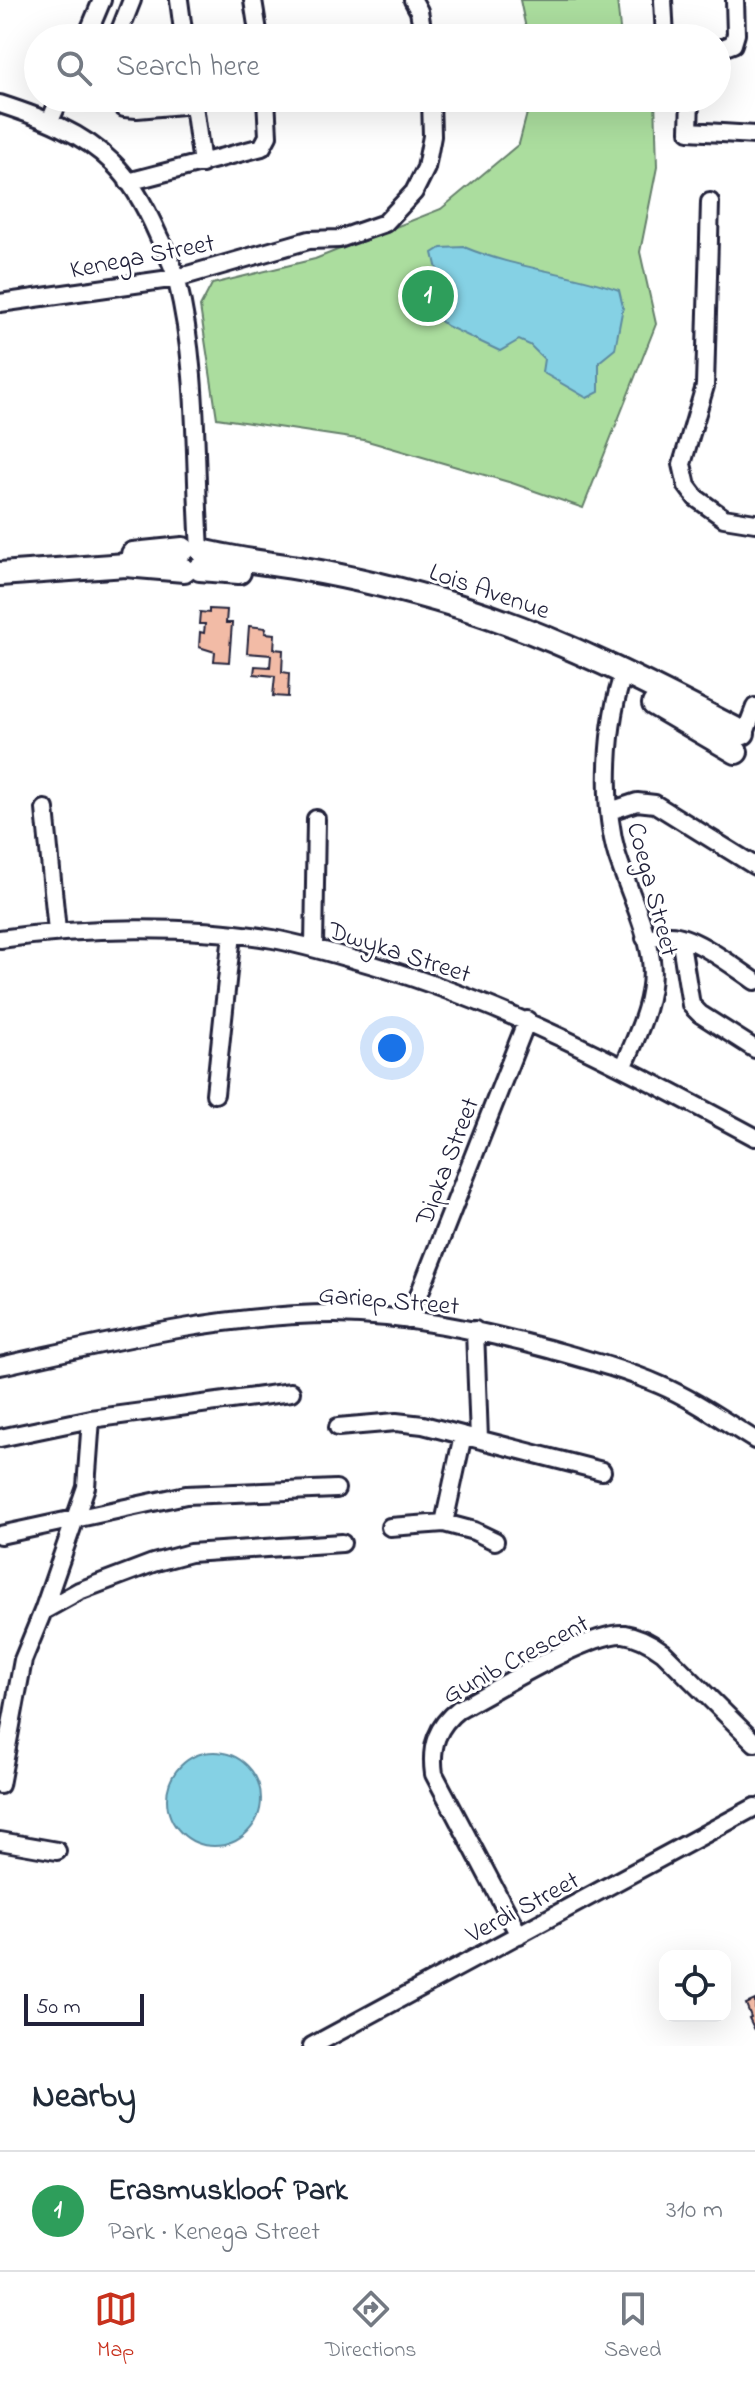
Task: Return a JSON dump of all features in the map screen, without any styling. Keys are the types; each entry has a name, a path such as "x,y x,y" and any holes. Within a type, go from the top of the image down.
{"street":[{"path":"92,24 102,0"},
{"path":"123,24 132,0"},
{"path":"179,0 182,24"},
{"path":"253,0 257,24"},
{"path":"413,0 421,24"},
{"path":"663,0 664,24"},
{"path":"731,45 736,34 735,0"},
{"path":"0,104 50,121 115,164 151,219 177,278 196,400 193,556"},
{"path":"50,121 54,112"},
{"path":"195,112 202,164"},
{"path":"128,182 262,147 268,136 267,112"},
{"name":"Kenega Street","path":"0,303 177,278 309,240 339,239 385,223 414,192 426,168 432,136 431,112"},
{"path":"690,112 689,131 755,135"},
{"path":"710,202 705,386 682,464 687,486 696,498 724,518 755,523"},
{"name":"Lois Avenue","path":"0,562 193,556 270,575 390,598 534,644 622,679 748,747"},
{"name":"Lois Avenue","path":"0,574 113,566 193,556"},
{"name":"Coega Street","path":"622,679 612,727 610,811 616,851 651,960 649,1000 624,1066"},
{"path":"748,747 755,707"},
{"path":"610,811 637,802 655,804 755,866"},
{"path":"45,809 57,931"},
{"path":"314,948 316,819"},
{"name":"Dwyka Street","path":"0,939 57,931 232,934 314,948 407,974 527,1020 624,1066 755,1137"},
{"path":"215,1094 232,934"},
{"path":"680,937 691,1005 755,1049"},
{"path":"645,938 680,937 707,950 755,981"},
{"name":"Dipka Street","path":"409,1320 527,1020"},
{"name":"Gariep Street","path":"0,1366 172,1330 238,1320 337,1314 409,1320 475,1330 635,1374 664,1387 755,1440"},
{"path":"444,1523 471,1437 475,1330"},
{"path":"0,1438 91,1419 291,1392"},
{"path":"0,1785 23,1660 86,1487 91,1419"},
{"path":"338,1427 396,1422 423,1425 602,1471"},
{"path":"0,1535 186,1495 336,1489"},
{"path":"390,1527 444,1523 474,1531 495,1541"},
{"path":"43,1611 93,1586 153,1563 190,1553 342,1543"},
{"name":"Gunib Crescent","path":"519,1935 434,1774 434,1745 445,1720 459,1709 592,1640 623,1634 651,1643 663,1652 755,1743"},
{"name":"Verdi Street","path":"312,2046 755,1807"},
{"path":"0,1841 57,1851"}],"green space":[{"path":"520,0 617,0 620,24 525,24"},
{"path":"527,112 655,112 657,167 640,252 656,324 583,508 512,483 364,440 217,418 200,307 212,284 315,259 441,209 519,144"}],"water":[{"path":"464,247 619,290 623,307 615,349 599,362 599,392 587,398 542,372 544,359 530,345 519,340 500,351 447,326 437,318 438,309 430,292 440,282 433,253 441,248"},
{"path":"214,1752 232,1755 248,1765 258,1781 261,1799 258,1817 248,1833 232,1843 214,1846 196,1843 180,1833 170,1817 167,1799 170,1781 180,1765 196,1755"}],"building":[{"path":"209,609 227,610 226,623 232,623 229,662 214,661 215,652 199,647 200,632 204,633 205,624 199,624 200,612 209,613"},
{"path":"249,626 266,628 265,633 275,634 274,649 283,650 282,672 289,673 288,697 273,696 275,676 254,674 255,666 270,667 271,655 247,653"},
{"path":"755,2000 755,2030 746,2004"}],"place":[{"name":"Erasmuskloof Park","path":"428,296"}]}
